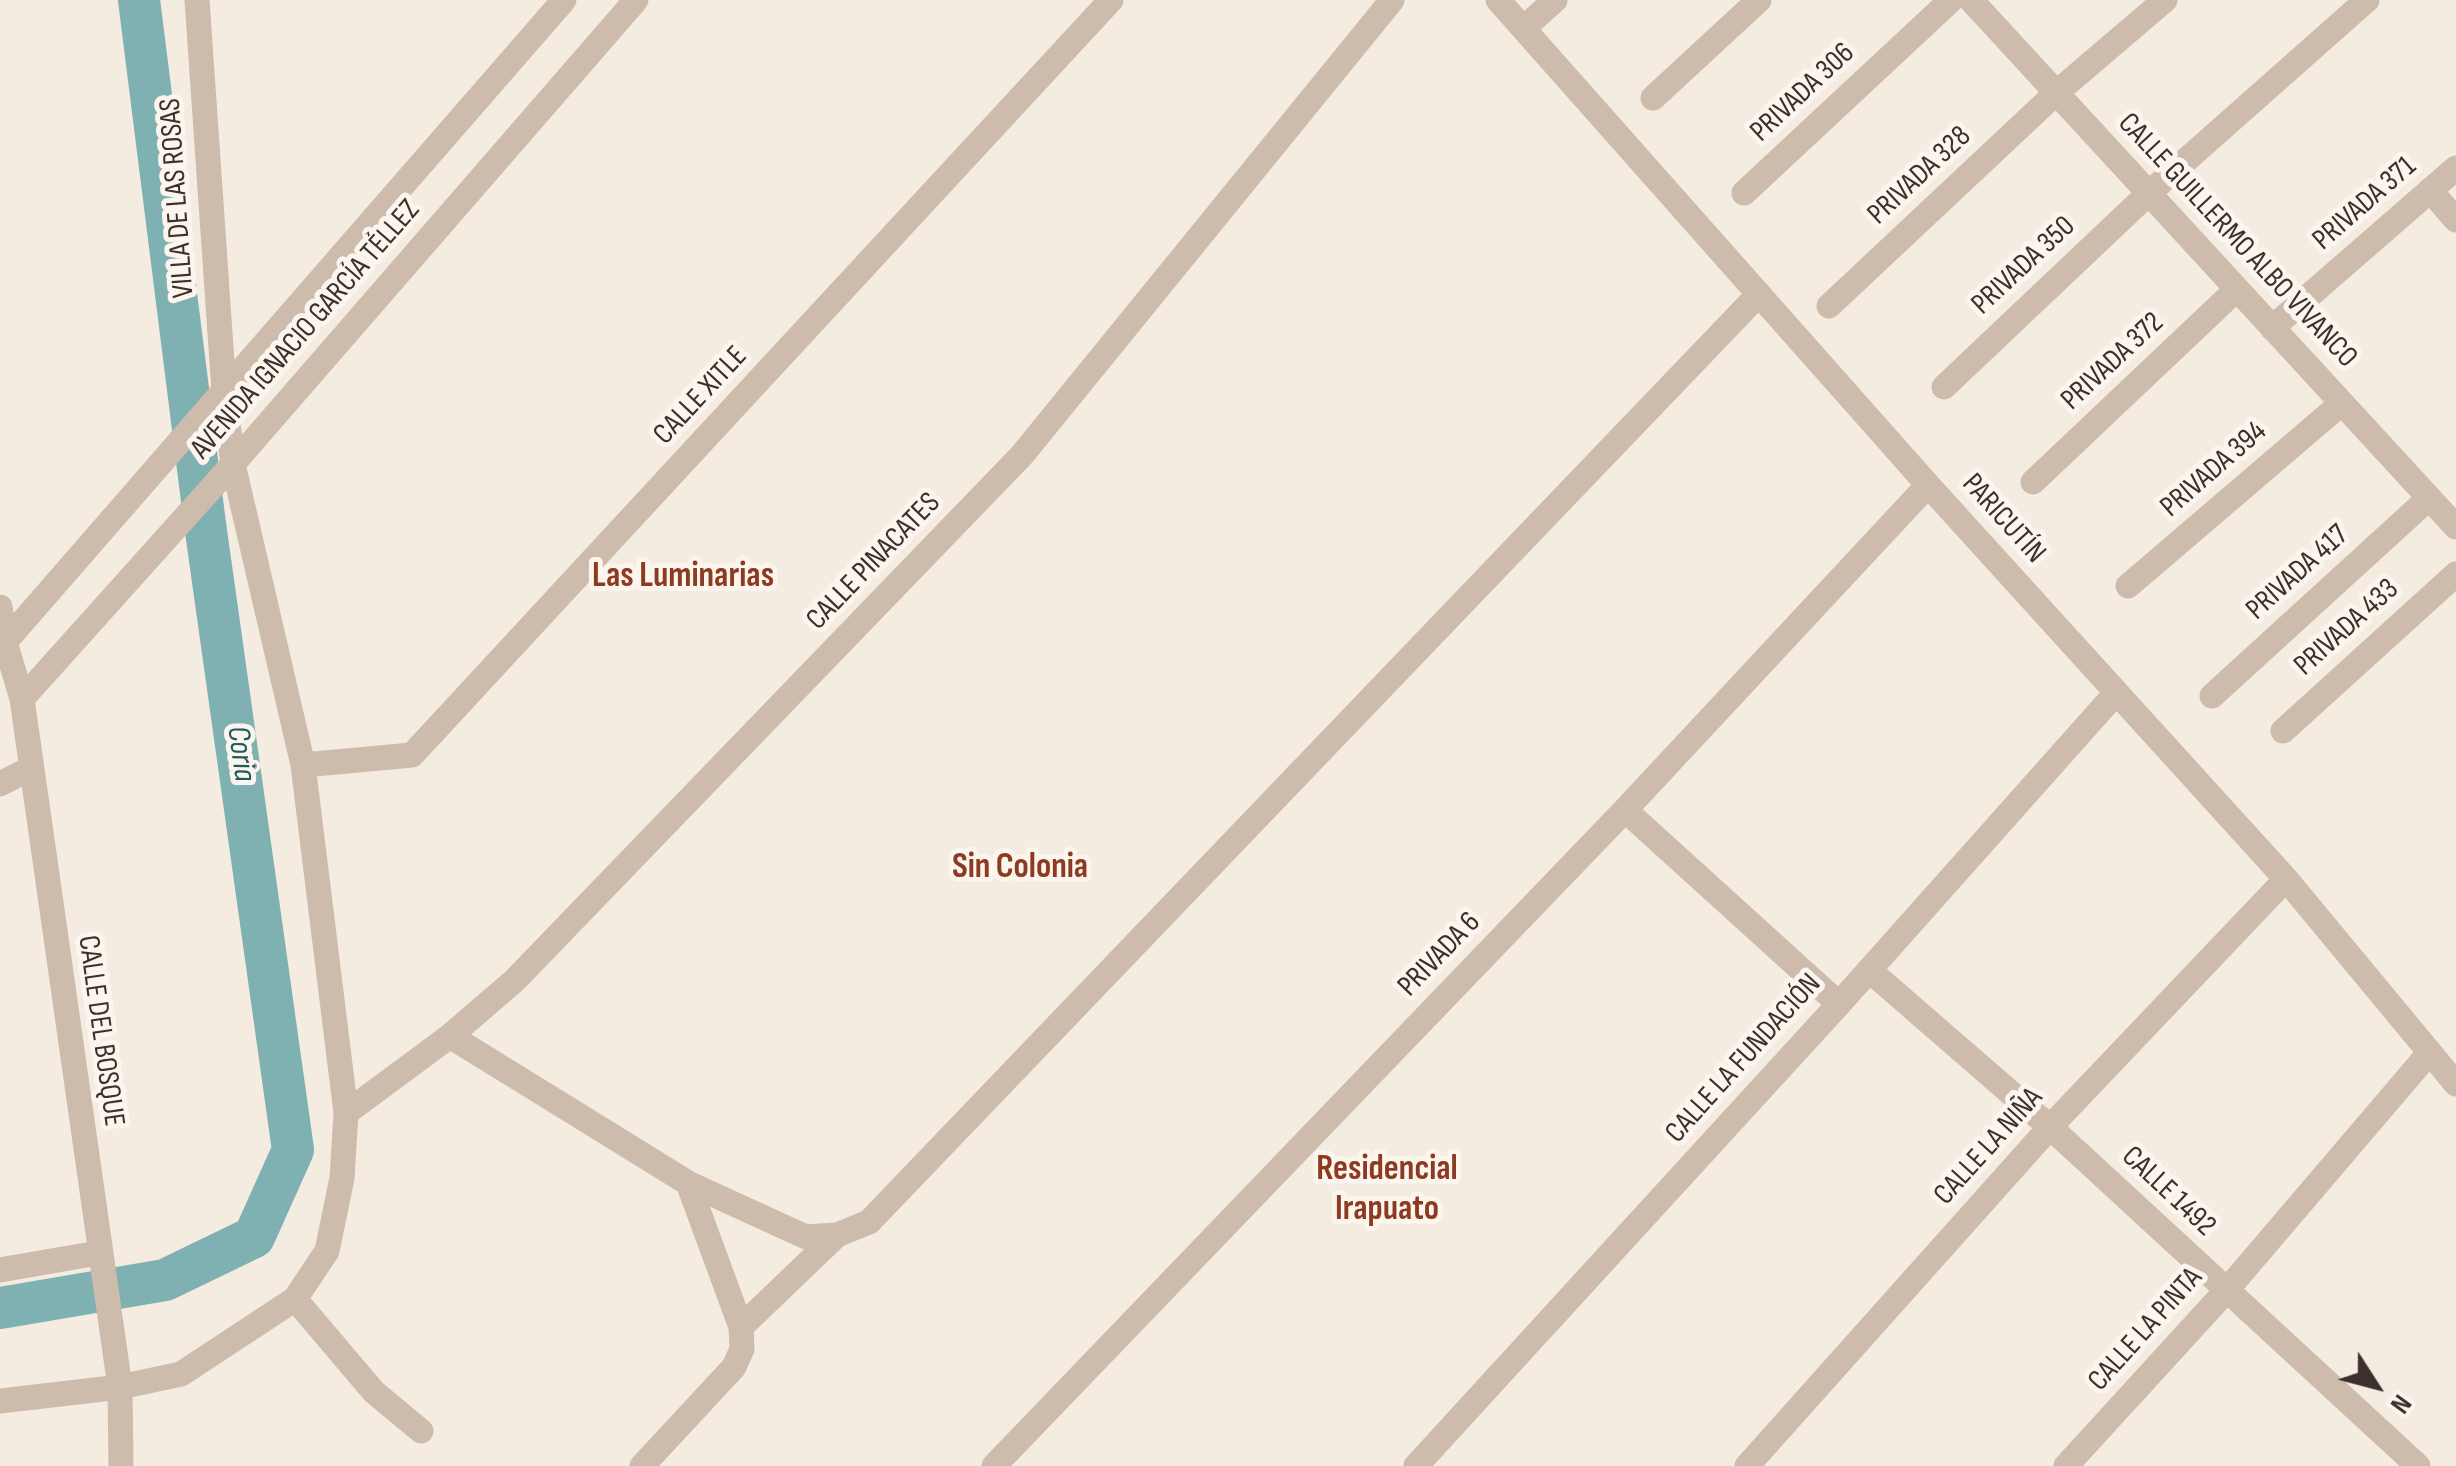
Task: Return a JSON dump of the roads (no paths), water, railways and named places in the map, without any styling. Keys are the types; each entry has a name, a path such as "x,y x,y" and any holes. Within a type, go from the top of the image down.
{"street":[{"name":"VILLA DE LAS ROSAS","path":"197,0 224,391 233,464 304,765 346,1114 342,1178 328,1251 295,1298"},
{"name":"AVENIDA IGNACIO GARCÍA TÉLLEZ","path":"5,642 564,0"},
{"name":"AVENIDA IGNACIO GARCÍA TÉLLEZ","path":"22,700 100,608 233,464 636,0"},
{"name":"CALLE XITLE","path":"304,765 412,755 1111,0"},
{"name":"CALLE PINACATES","path":"346,1114 450,1036 515,980 1022,455 1392,0"},
{"name":"PARICUTÍN","path":"1498,0 1928,485 2286,879 2456,1084"},
{"path":"1524,28 1555,0"},
{"path":"1653,98 1759,0"},
{"name":"PRIVADA 306","path":"1744,193 1951,0"},
{"name":"CALLE GUILLERMO ALBO VIVANCO","path":"1970,0 2454,521"},
{"name":"PRIVADA 328","path":"1829,306 2056,92 2165,0"},
{"name":"PRIVADA 350","path":"1944,386 2149,193 2367,0"},
{"name":"PRIVADA 371","path":"2272,328 2456,168"},
{"path":"2430,190 2456,220"},
{"name":"PRIVADA 372","path":"2033,482 2237,289"},
{"path":"450,1036 688,1184 806,1237 837,1234 869,1222 1759,294"},
{"name":"PRIVADA 394","path":"2128,586 2342,403"},
{"name":"PRIVADA 6","path":"994,1466 1625,810 1928,485"},
{"name":"PRIVADA 417","path":"2212,696 2429,498"},
{"name":"PRIVADA 433","path":"2283,731 2456,574"},
{"name":"CALLE DEL BOSQUE","path":"0,607 5,642 22,700 120,1387 122,1466"},
{"name":"CALLE LA FUNDACIÓN","path":"1416,1466 1839,1004 2116,693"},
{"path":"0,784 31,768"},
{"path":"1625,810 1839,1004"},
{"name":"CALLE LA NIÑA","path":"1747,1466 2050,1127 2286,879"},
{"name":"CALLE 1492","path":"1869,970 2050,1127 2226,1290 2388,1457 2418,1466"},
{"name":"CALLE LA PINTA","path":"2066,1466 2226,1290 2429,1053"},
{"path":"642,1466 734,1367 742,1349 740,1328 688,1184"},
{"path":"740,1328 837,1234"},
{"path":"0,1270 98,1252"},
{"path":"0,1401 120,1387 181,1374 295,1298 374,1392 421,1431"}],"waterway":[{"name":"Coria","path":"0,1308 165,1280 254,1237 293,1150 205,524 139,0"}],"district":[{"name":"Las Luminarias","path":"683,577"},
{"name":"Sin Colonia","path":"1020,868"},
{"name":"Residencial Irapuato","path":"1387,1190"}]}
